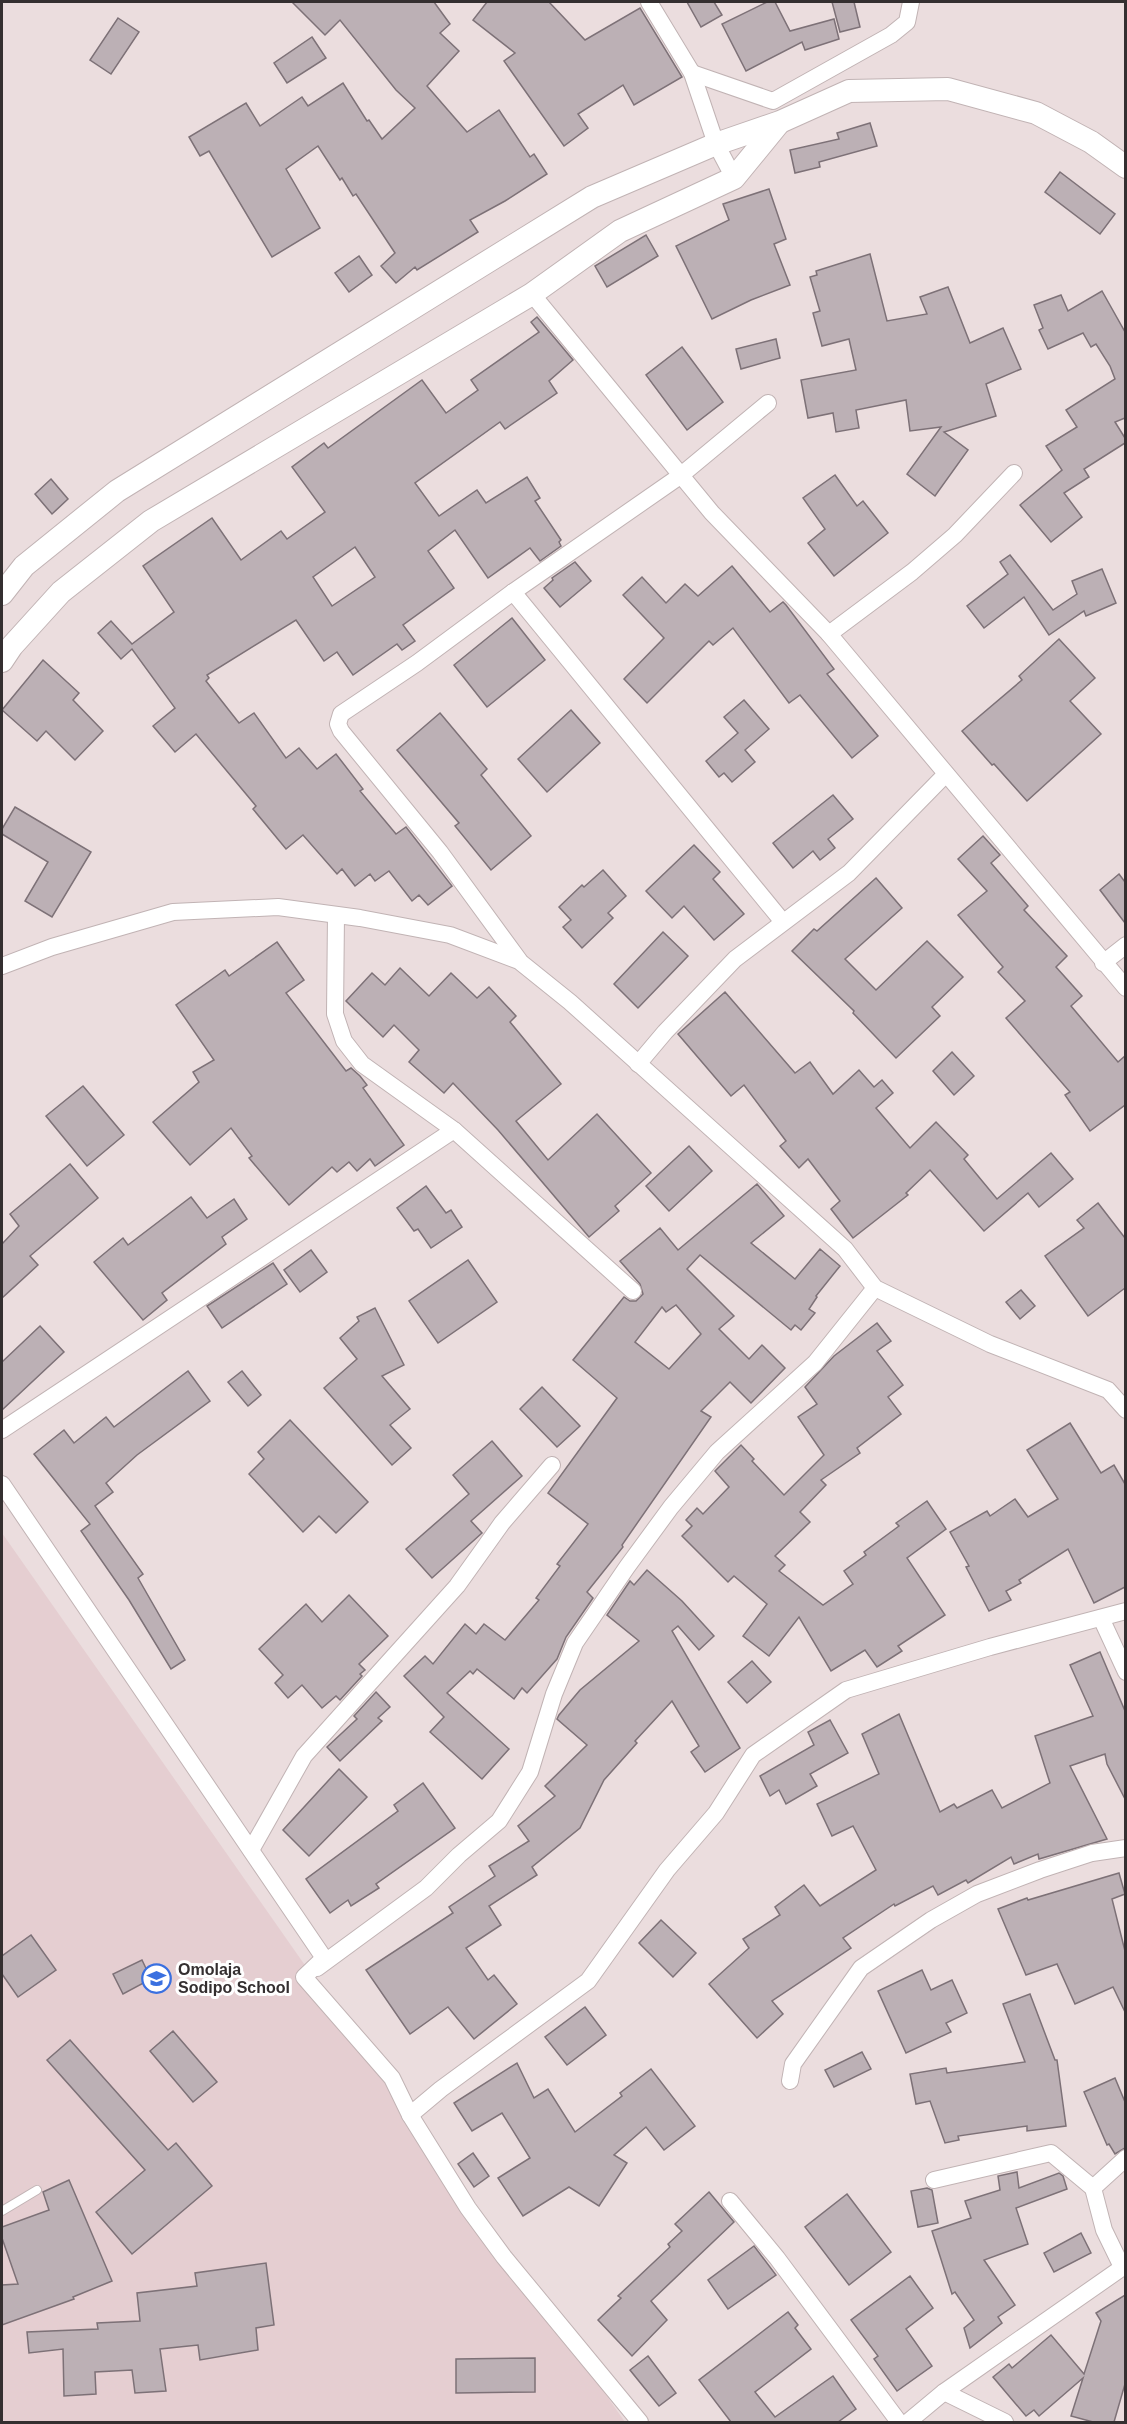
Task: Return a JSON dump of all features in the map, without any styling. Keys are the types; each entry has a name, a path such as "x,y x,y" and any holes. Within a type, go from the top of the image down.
{"main road":[{"path":"2,594 24,566 117,491 591,197 716,144 780,122 849,91 948,89 1036,113 1090,142 1125,167"},
{"path":"2,661 12,646 61,592 151,521 532,294 620,231 734,178 780,122"}],"street":[{"path":"649,2 692,73 716,144 734,178"},
{"path":"692,73 772,101 891,35 907,22 911,2"},
{"path":"532,294 680,476 712,513 829,634 1125,988"},
{"path":"768,403 680,476 513,592 417,663 341,714 338,724 341,731 440,852 519,961 570,1002 845,1249 875,1288 990,1344 1108,1390 1125,1410"},
{"path":"829,634 912,572 955,535 1014,473"},
{"path":"513,592 783,922"},
{"path":"639,1064 665,1032 735,959 849,873 946,774"},
{"path":"2,966 52,947 173,912 279,907 450,935 519,961"},
{"path":"336,915 335,1014 344,1041 362,1064 454,1130 633,1291"},
{"path":"1103,963 1125,945"},
{"path":"2,1430 454,1130"},
{"path":"304,1977 426,1888 459,1855 499,1821 530,1772 554,1694 575,1643 627,1567 671,1507 717,1452 815,1363 875,1288"},
{"path":"251,1850 304,1756 457,1586 502,1523 552,1465"},
{"path":"2,1484 324,1958 304,1977"},
{"path":"410,2115 449,2082 588,1981 666,1870 716,1813 753,1755 846,1690 990,1647 1125,1611"},
{"path":"1101,1618 1125,1672"},
{"path":"790,2081 793,2064 861,1968 914,1932 977,1894 1092,1853 1125,1848"},
{"path":"304,1977 392,2078 410,2115 474,2217 545,2308 640,2422"},
{"path":"908,2422 944,2392 1124,2266 1104,2230 1093,2188 1051,2153 934,2180"},
{"path":"1093,2188 1125,2158"},
{"path":"730,2201 777,2258 899,2422"},
{"path":"944,2392 1005,2422"}],"lane":[{"path":"2,2211 37,2190"}],"shaded area":[{"name":"Omolaja Sodipo School","path":"2,1533 625,2422 2,2422"}],"building":[{"path":"292,2 434,2 450,24 440,33 459,51 427,86 467,132 499,110 530,157 534,154 547,174 470,220 478,232 417,270 415,267 396,283 381,266 395,253 356,194 353,196 342,178 340,180 318,146 286,169 320,228 272,257 209,151 200,156 189,137 246,103 260,126 302,97 308,106 343,83 367,121 369,120 382,139 415,108 396,90 340,20 325,35"},
{"path":"487,2 549,2 585,40 640,8 682,77 634,105 623,85 578,114 588,128 564,146 504,61 515,53 473,20"},
{"path":"687,2 714,2 722,15 701,27"},
{"path":"767,2 775,2 790,31 834,19 839,39 805,50 802,42 746,71 722,24"},
{"path":"832,2 854,2 860,27 840,32"},
{"path":"118,18 139,32 111,74 90,60"},
{"path":"312,37 326,58 287,83 274,63"},
{"path":"870,123 877,146 819,162 820,167 795,173 790,150 839,139 837,133"},
{"path":"1060,172 1115,214 1100,234 1045,192"},
{"path":"769,189 786,239 774,244 790,285 751,300 712,319 676,246 729,220 723,204"},
{"path":"646,235 658,256 607,287 595,266"},
{"path":"870,254 887,321 927,314 920,297 948,287 970,343 1003,328 1021,369 986,384 996,416 944,432 968,450 935,496 907,474 941,427 910,431 906,400 856,410 859,428 836,432 833,413 808,418 801,380 856,370 849,339 822,346 813,313 820,311 810,277 817,275 816,271"},
{"path":"359,256 372,275 349,292 335,273"},
{"path":"1102,291 1125,332 1125,418 1115,422 1125,438 1125,443 1084,469 1089,477 1064,493 1082,517 1051,542 1020,505 1062,470 1046,446 1077,427 1066,410 1115,379 1110,366 1096,344 1091,347 1083,333 1048,349 1039,330 1043,328 1034,305 1061,295 1068,311"},
{"path":"537,317 573,360 549,381 557,393 505,429 500,422 415,483 439,516 477,490 486,503 527,477 540,498 535,501 561,540 559,542 561,546 540,561 530,548 488,578 455,530 428,551 454,588 403,625 415,641 402,650 397,644 353,675 337,652 324,661 296,620 207,675 209,678 206,681 239,723 254,713 286,758 299,748 317,769 336,754 363,789 360,791 396,834 406,827 452,886 428,905 419,895 412,901 389,871 375,881 370,874 355,886 342,869 337,874 303,835 286,849 253,809 256,806 196,734 175,752 153,726 175,708 132,649 121,659 98,633 111,621 132,644 174,612 143,566 212,518 241,560 281,531 287,539 325,512 292,467 324,443 328,448 422,380 446,413 478,390 471,380 539,332 531,322","holes":["355,547 375,577 332,606 313,577"]},
{"path":"776,339 780,358 741,369 736,349"},
{"path":"682,347 723,402 687,430 646,375"},
{"path":"835,475 857,506 863,501 888,533 834,576 808,543 825,529 803,498"},
{"path":"51,479 68,499 52,514 35,494"},
{"path":"1010,555 1053,610 1077,594 1072,581 1102,569 1116,603 1086,616 1084,611 1049,635 1024,597 984,628 967,606 1008,574 1000,562"},
{"path":"575,562 591,581 560,607 544,588 553,580 552,578"},
{"path":"732,566 770,612 783,602 786,605 834,669 827,674 878,736 852,758 800,695 789,703 733,628 713,645 709,641 647,703 624,679 664,638 623,595 642,577 666,603 685,584 698,596"},
{"path":"512,618 545,660 487,707 454,665"},
{"path":"1059,639 1095,678 1070,701 1101,734 1027,801 962,731 1022,680 1019,676"},
{"path":"43,660 79,693 73,700 103,731 75,760 46,731 37,741 2,710"},
{"path":"744,700 769,729 745,750 755,762 732,782 724,773 719,777 706,761 738,733 724,717"},
{"path":"571,710 600,743 547,792 518,759"},
{"path":"440,713 487,769 481,775 531,836 491,870 455,826 459,823 397,750"},
{"path":"833,795 853,819 828,839 835,848 820,860 813,851 793,868 773,843"},
{"path":"15,807 91,852 52,917 25,901 48,862 2,834 2,829"},
{"path":"983,836 1000,855 991,863 1028,906 1024,910 1067,956 1056,967 1082,996 1071,1006 1118,1062 1125,1056 1125,1105 1090,1131 1065,1095 1070,1092 1006,1018 1025,1001 998,972 1003,967 958,915 987,891 958,859"},
{"path":"694,845 720,872 713,879 744,914 714,940 684,906 672,918 646,891"},
{"path":"603,870 626,896 608,913 613,918 582,948 563,927 571,920 559,907 582,885 584,887"},
{"path":"1119,874 1125,882 1125,923 1100,890"},
{"path":"876,878 902,908 845,959 876,990 927,941 963,977 932,1007 940,1016 896,1058 853,1013 854,1011 792,951 814,929 817,931"},
{"path":"663,932 688,956 638,1008 614,984"},
{"path":"277,942 304,980 286,993 346,1071 351,1068 367,1085 363,1088 404,1145 375,1166 370,1159 357,1171 349,1162 337,1172 332,1167 289,1205 249,1158 252,1156 231,1128 190,1165 153,1122 199,1082 193,1072 214,1060 176,1005 225,970 229,976"},
{"path":"400,968 429,996 451,973 477,998 489,987 516,1016 510,1022 561,1084 516,1121 548,1160 597,1114 651,1173 615,1206 619,1211 589,1237 498,1130 453,1083 444,1093 409,1062 419,1050 394,1025 383,1037 346,1001 372,973 385,985"},
{"path":"725,992 795,1073 810,1062 833,1094 859,1070 874,1087 882,1080 893,1093 876,1108 910,1148 936,1122 968,1155 964,1159 997,1199 1051,1153 1073,1179 1039,1207 1028,1193 984,1231 930,1170 906,1193 908,1195 853,1238 831,1209 840,1201 808,1159 799,1168 780,1146 786,1141 744,1085 731,1096 678,1034"},
{"path":"952,1052 974,1076 954,1095 933,1071"},
{"path":"83,1086 124,1135 87,1166 46,1116"},
{"path":"689,1146 712,1171 669,1211 646,1186"},
{"path":"70,1164 98,1198 30,1256 38,1265 2,1298 2,1244 19,1226 10,1214"},
{"path":"757,1184 784,1216 751,1243 795,1279 820,1249 840,1266 816,1296 809,1309 815,1313 801,1330 795,1325 791,1330 700,1255 687,1269 734,1316 719,1329 749,1359 762,1345 785,1368 751,1403 730,1382 701,1411 711,1417 622,1545 623,1547 587,1592 593,1598 566,1637 557,1659 527,1693 522,1688 514,1699 477,1669 473,1674 470,1671 447,1693 509,1749 482,1779 430,1732 444,1717 404,1676 425,1656 433,1664 465,1624 476,1634 484,1624 505,1640 539,1600 536,1598 560,1566 557,1564 588,1524 548,1493 617,1398 573,1360 624,1297 630,1301 636,1301 643,1294 640,1284 620,1261 660,1228 678,1250","holes":["676,1305 701,1334 669,1369 635,1342 662,1307 666,1312"]},
{"path":"426,1186 446,1213 451,1210 462,1227 431,1248 418,1229 414,1231 397,1208"},
{"path":"191,1197 207,1218 234,1199 247,1219 222,1237 226,1244 162,1293 167,1300 143,1320 94,1262 123,1238 128,1245"},
{"path":"1098,1203 1125,1238 1125,1288 1088,1316 1045,1256 1084,1228 1077,1220"},
{"path":"311,1250 327,1272 300,1292 284,1270"},
{"path":"468,1260 497,1302 438,1343 409,1301"},
{"path":"273,1263 287,1284 222,1328 207,1306"},
{"path":"1021,1290 1035,1306 1020,1319 1006,1302"},
{"path":"375,1308 404,1365 382,1376 410,1409 390,1425 411,1448 392,1465 324,1388 357,1359 340,1338 359,1321 357,1317"},
{"path":"877,1323 891,1341 877,1351 903,1385 888,1397 901,1414 857,1448 860,1453 821,1480 826,1485 800,1512 810,1522 775,1556 785,1565 779,1571 823,1605 853,1584 844,1571 866,1555 864,1552 899,1526 896,1523 927,1501 946,1529 907,1558 945,1615 898,1646 902,1651 877,1667 865,1650 831,1671 799,1617 769,1656 743,1636 767,1604 734,1576 728,1582 682,1536 692,1526 686,1520 697,1508 703,1514 729,1487 715,1471 741,1445 754,1459 752,1461 784,1495 824,1455 798,1417 817,1404 805,1387 834,1356"},
{"path":"40,1326 64,1352 2,1410 2,1362"},
{"path":"188,1371 210,1401 137,1455 106,1483 113,1492 95,1506 143,1574 138,1578 185,1660 171,1669 129,1600 81,1531 90,1524 34,1454 64,1430 74,1443 106,1417 114,1427"},
{"path":"242,1371 261,1395 248,1406 228,1382"},
{"path":"542,1387 580,1426 557,1447 520,1409"},
{"path":"290,1420 368,1502 336,1533 319,1516 303,1532 249,1474 264,1459 258,1452"},
{"path":"1070,1423 1101,1473 1114,1465 1125,1484 1125,1587 1094,1603 1068,1549 1019,1580 1021,1583 1006,1591 1011,1600 989,1611 966,1567 969,1566 950,1532 987,1511 990,1516 1015,1499 1028,1517 1058,1499 1027,1450"},
{"path":"492,1441 522,1476 471,1521 482,1533 432,1578 406,1549 469,1494 453,1475"},
{"path":"647,1570 682,1601 714,1636 699,1650 678,1626 672,1631 740,1748 705,1772 691,1752 699,1746 672,1701 635,1741 637,1743 604,1780 580,1828 532,1867 537,1875 489,1906 501,1925 466,1948 488,1980 494,1975 517,2004 474,2039 448,2007 410,2034 366,1970 453,1913 449,1907 495,1876 489,1866 529,1841 518,1826 555,1796 545,1786 587,1745 557,1719 580,1690 639,1641 607,1615 630,1581 634,1585"},
{"path":"349,1595 388,1636 359,1664 365,1670 360,1674 362,1676 340,1700 336,1696 322,1708 302,1685 288,1698 275,1683 283,1675 259,1649 306,1604 322,1622"},
{"path":"1100,1652 1125,1711 1125,1799 1107,1764 1105,1754 1070,1766 1107,1839 1039,1859 1038,1854 1014,1864 1011,1857 968,1883 966,1880 938,1895 933,1886 895,1906 894,1904 843,1938 851,1948 772,2001 783,2014 757,2038 709,1984 749,1948 743,1939 780,1915 775,1907 804,1885 820,1906 876,1870 853,1826 832,1836 817,1804 879,1774 862,1734 899,1714 940,1812 954,1804 957,1808 992,1790 1002,1808 1050,1783 1035,1736 1093,1716 1070,1665"},
{"path":"752,1661 771,1682 747,1703 728,1682"},
{"path":"376,1692 390,1707 378,1718 382,1721 340,1761 327,1747 357,1719 354,1716"},
{"path":"830,1720 848,1753 810,1774 817,1786 786,1804 779,1790 770,1796 760,1776 814,1745 808,1732"},
{"path":"339,1769 367,1797 309,1856 283,1830"},
{"path":"423,1783 455,1828 376,1884 379,1888 351,1906 348,1900 330,1913 306,1879 398,1811 394,1805"},
{"path":"1119,1873 1125,1894 1112,1899 1125,1951 1125,2012 1113,1987 1075,2004 1057,1964 1026,1975 998,1909 1027,1898 1028,1900"},
{"path":"661,1920 696,1953 673,1977 639,1943"},
{"path":"31,1935 56,1970 18,1997 2,1974 2,1956"},
{"path":"142,1960 151,1979 123,1994 113,1974"},
{"path":"922,1970 931,1990 952,1980 967,2013 946,2023 951,2032 906,2053 878,1991"},
{"path":"1030,1994 1055,2060 1057,2060 1066,2126 1027,2131 1027,2126 958,2136 959,2140 945,2143 930,2101 916,2104 910,2074 946,2068 947,2073 1025,2062 1003,2004"},
{"path":"585,2007 606,2035 567,2065 545,2037"},
{"path":"173,2031 217,2082 193,2102 150,2051"},
{"path":"70,2040 168,2150 176,2143 212,2186 132,2254 96,2212 145,2170 47,2060"},
{"path":"862,2052 871,2069 834,2087 825,2070"},
{"path":"517,2063 534,2098 548,2089 575,2132 622,2096 620,2093 651,2069 695,2126 664,2150 646,2127 614,2155 627,2163 599,2206 569,2187 523,2216 498,2178 530,2158 502,2113 472,2131 454,2103"},
{"path":"1115,2078 1125,2102 1125,2148 1115,2154 1109,2144 1107,2145 1084,2092"},
{"path":"473,2153 489,2176 474,2187 458,2164"},
{"path":"1017,2172 1019,2188 1059,2173 1063,2176 1067,2189 1016,2208 1028,2244 984,2260 1015,2305 998,2317 1002,2323 970,2348 964,2328 974,2320 955,2292 952,2294 932,2231 971,2218 965,2201 1000,2190 998,2176"},
{"path":"69,2180 112,2281 73,2297 74,2299 2,2325 2,2285 18,2284 2,2238 2,2227 49,2210 43,2192"},
{"path":"927,2188 932,2190 938,2223 918,2227 911,2191"},
{"path":"709,2192 734,2222 651,2301 667,2320 632,2356 598,2320 621,2298 618,2296 670,2247 668,2244 682,2231 675,2224"},
{"path":"847,2194 891,2252 849,2285 805,2227"},
{"path":"1081,2233 1091,2253 1054,2272 1044,2253"},
{"path":"754,2246 776,2275 728,2309 708,2280"},
{"path":"266,2263 274,2325 256,2328 258,2350 200,2360 198,2345 160,2349 166,2391 135,2393 132,2370 95,2372 96,2394 64,2396 63,2349 29,2353 27,2332 98,2329 97,2323 140,2321 137,2293 197,2286 195,2273"},
{"path":"910,2276 933,2308 906,2329 932,2366 897,2391 874,2359 878,2356 851,2320"},
{"path":"1125,2295 1125,2384 1114,2422 1093,2422 1071,2416 1083,2378 1039,2416 1034,2410 1026,2416 993,2377 1009,2364 1012,2368 1051,2335 1084,2374 1101,2321 1096,2313"},
{"path":"788,2312 798,2325 795,2328 811,2349 755,2392 775,2417 833,2376 856,2409 838,2422 731,2422 699,2380"},
{"path":"648,2356 676,2393 659,2406 630,2370"},
{"path":"535,2358 535,2392 456,2393 456,2359"}],"place":[{"name":"Omolaja Sodipo School","path":"157,1978"}]}
